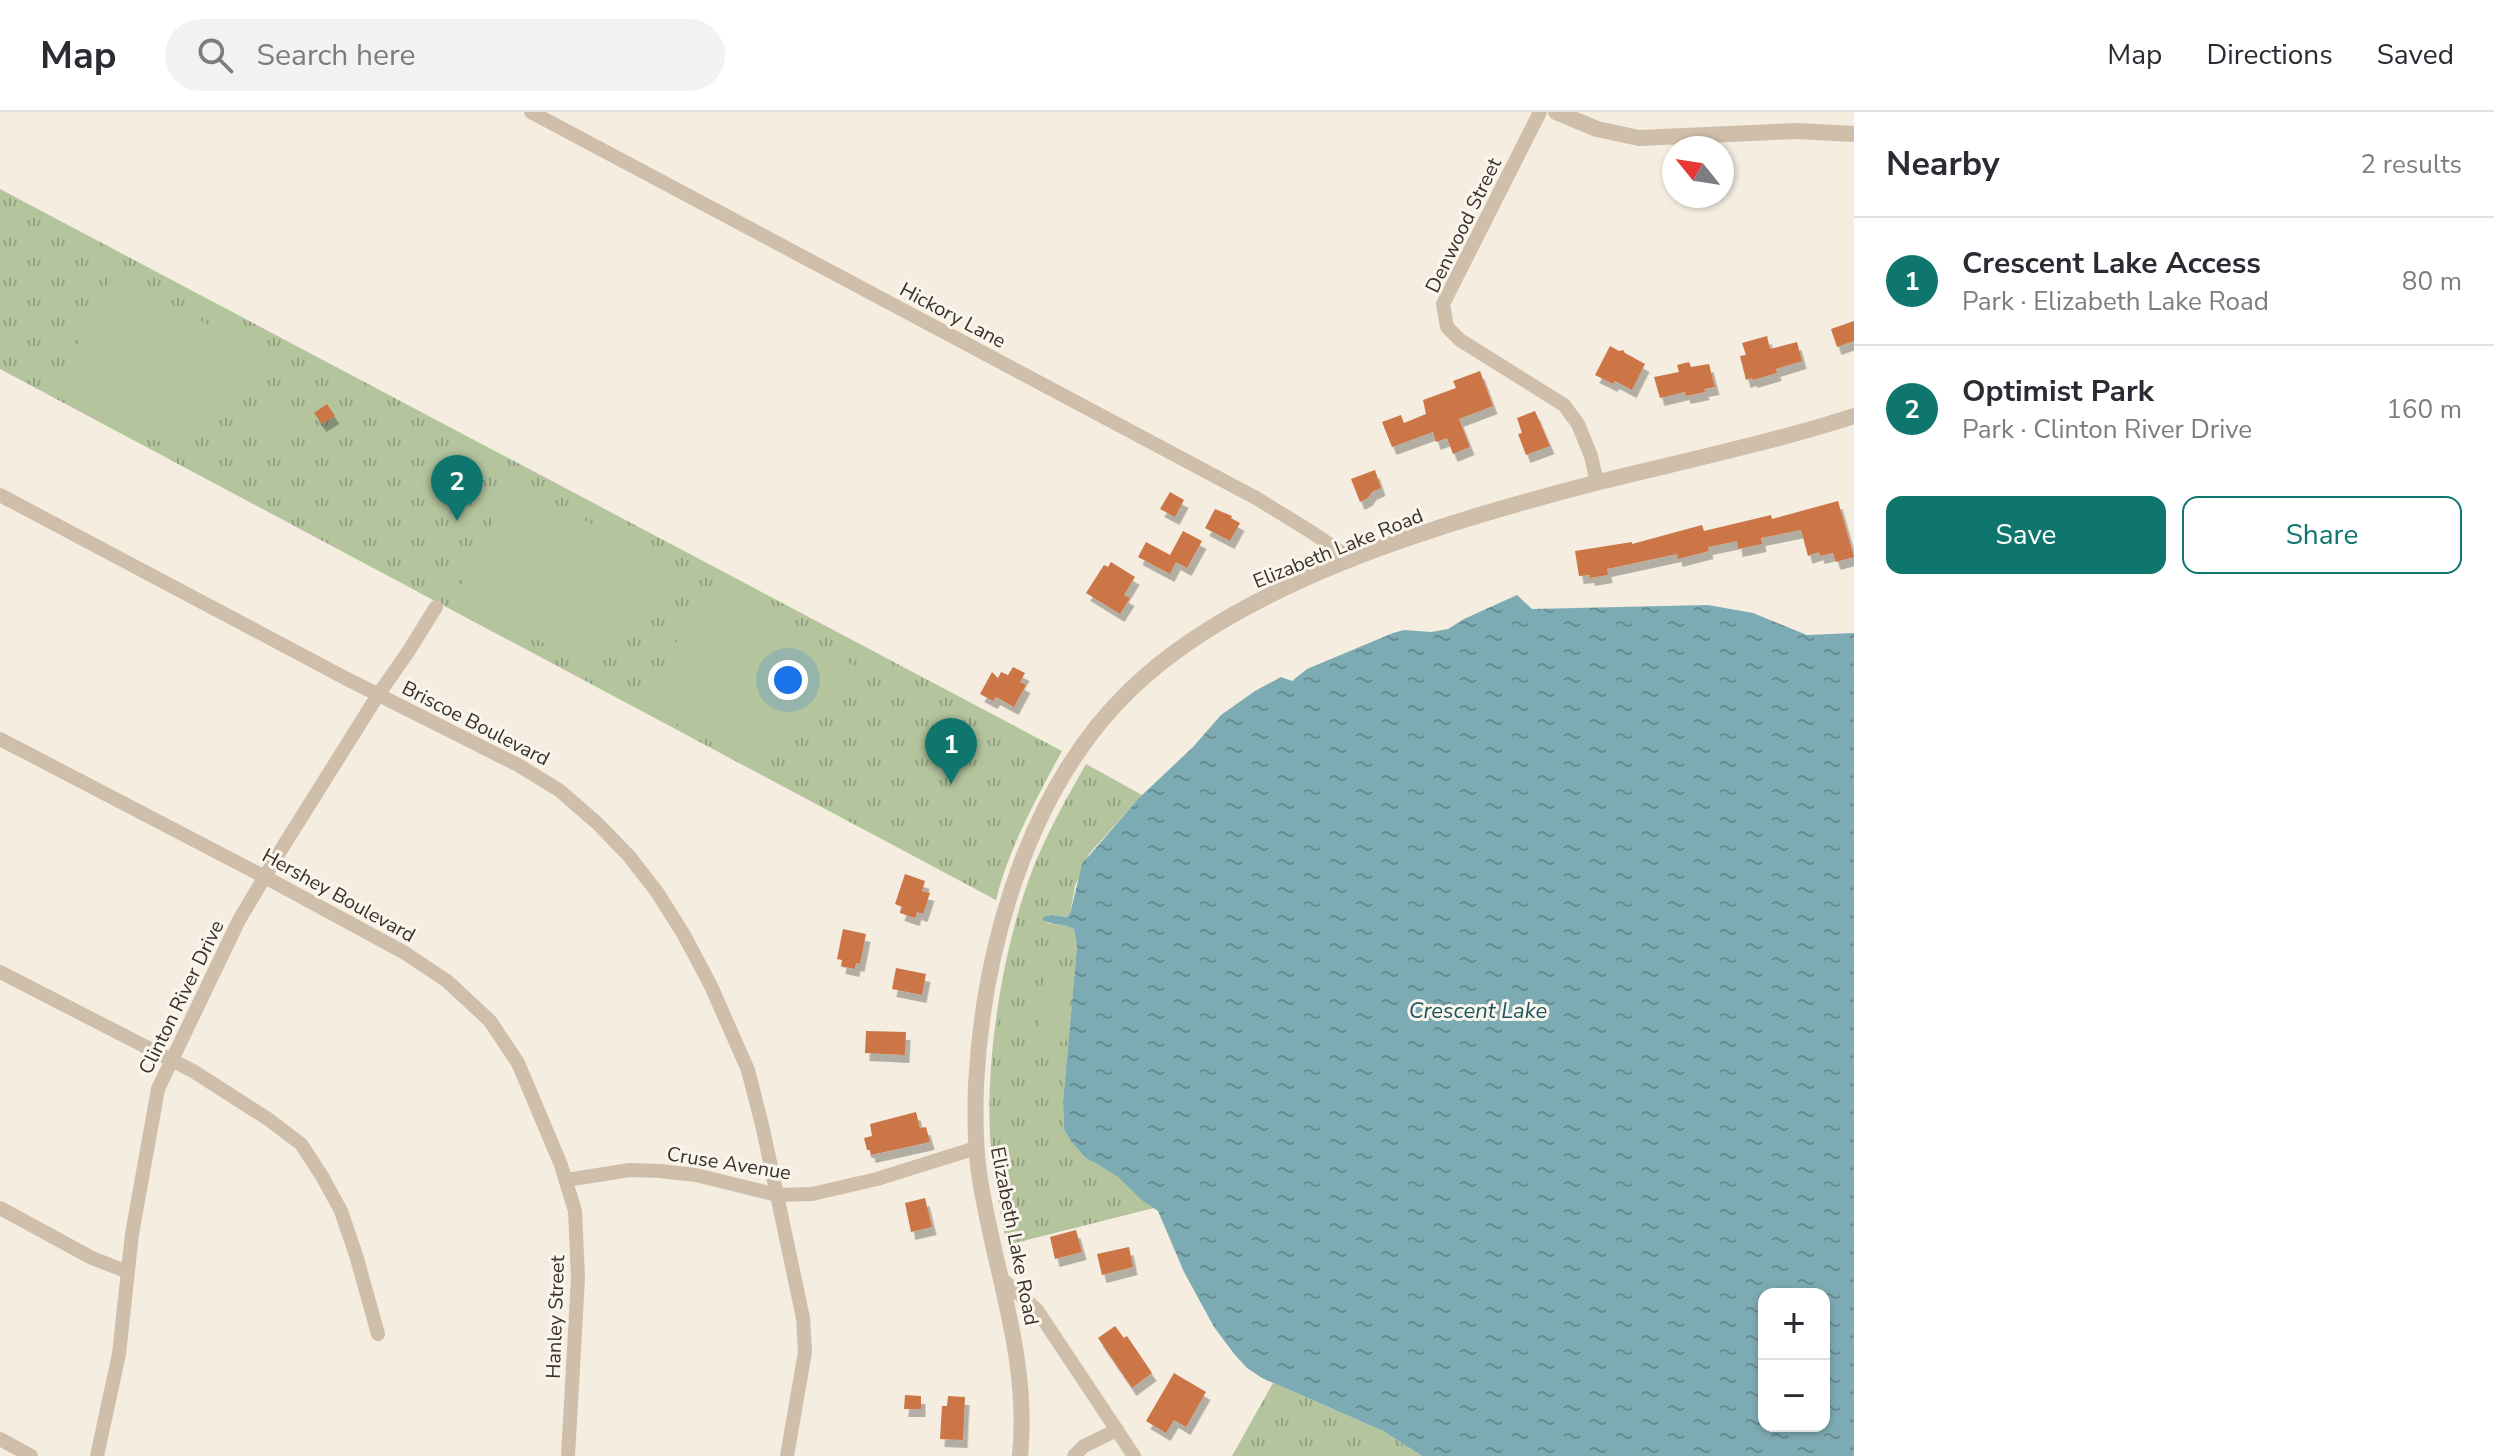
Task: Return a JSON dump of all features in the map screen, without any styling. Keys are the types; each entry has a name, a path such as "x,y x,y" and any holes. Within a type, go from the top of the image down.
{"street":[{"name":"Hickory Lane","path":"531,112 1256,498 1352,560"},
{"name":"Denwood Street","path":"1540,112 1443,304 1447,327 1460,340 1552,397 1572,414 1585,440 1597,483"},
{"path":"1556,112 1597,129 1639,138 1797,131 1854,134"},
{"name":"Elizabeth Lake Road","path":"1020,1456 1020,1374 1013,1326 985,1209 976,1148 979,1048 1000,931 1017,875 1074,760 1092,733 1117,703 1170,656 1242,610 1307,578 1467,520 1854,416"},
{"name":"Briscoe Boulevard","path":"0,495 378,695 518,765 559,790 629,856 657,892 684,935 748,1070 803,1318 805,1352 787,1456"},
{"name":"Clinton River Drive","path":"97,1456 119,1354 142,1172 158,1089 239,920 436,607"},
{"name":"Hershey Boulevard","path":"0,739 265,877 405,953 447,981 490,1021 518,1063 566,1180"},
{"path":"0,972 228,1091 301,1144 341,1211 378,1334"},
{"name":"Cruse Avenue","path":"566,1180 630,1170 660,1171 696,1175 777,1195 812,1194 877,1179 976,1148"},
{"name":"Hanley Street","path":"566,1180 575,1211 578,1278 568,1456"},
{"path":"0,1208 92,1258 128,1272"},
{"path":"1002,1279 1037,1310 1134,1456"},
{"path":"1074,1456 1084,1446 1117,1430"},
{"path":"0,1439 31,1456"}],"green space":[{"path":"0,189 1062,751 1016,842 996,900 0,369"},
{"path":"115,274 267,357 229,406 192,433 166,441 130,434 52,391"},
{"path":"262,397 287,412 274,436 248,422"},
{"path":"514,483 673,567 647,618 611,646 575,659 454,598"},
{"path":"709,586 860,669 834,702 809,726 779,743 739,756 640,705"},
{"path":"1086,764 1142,795 1089,854 1075,886 1068,917 1052,915 1047,923 1074,929 1077,946 1063,1102 1064,1129 1093,1162 1118,1177 1154,1208 1007,1245 990,1136 993,1040 998,1006 1011,940 1029,879 1048,834"},
{"path":"1043,979 1072,982 1066,1042 1037,1039"},
{"path":"1273,1383 1383,1431 1422,1456 1232,1456"}],"water":[{"name":"Crescent Lake","path":"1517,595 1532,609 1708,605 1753,613 1807,635 1854,633 1854,1456 1422,1456 1383,1431 1262,1378 1247,1368 1214,1327 1184,1272 1158,1211 1118,1177 1085,1157 1064,1129 1063,1102 1077,946 1074,929 1047,922 1043,917 1067,917 1070,914 1082,864 1139,798 1193,747 1221,715 1255,691 1281,677 1292,681 1307,669 1393,633 1448,629"}],"building":[{"path":"1854,321 1854,341 1837,347 1831,329"},
{"path":"1767,336 1770,349 1797,342 1802,361 1776,369 1777,373 1746,380 1740,356 1746,355 1742,343"},
{"path":"1610,346 1645,364 1632,390 1595,375"},
{"path":"1689,362 1691,367 1709,364 1715,387 1686,396 1685,392 1660,398 1654,377 1679,372 1677,365"},
{"path":"1480,371 1493,406 1459,419 1470,447 1453,454 1447,438 1436,442 1433,432 1392,447 1382,422 1401,415 1404,423 1426,414 1423,400 1456,388 1453,381"},
{"path":"327,404 335,416 322,424 314,413"},
{"path":"1535,411 1550,446 1526,455 1518,434 1522,433 1517,418"},
{"path":"1375,470 1381,488 1360,502 1351,479"},
{"path":"1170,492 1184,500 1175,517 1160,509"},
{"path":"1838,501 1854,557 1836,562 1833,553 1820,556 1819,552 1808,556 1801,530 1761,538 1762,544 1738,549 1737,541 1708,547 1709,551 1678,559 1677,554 1607,569 1608,575 1579,576 1575,551 1632,544 1702,525 1704,531 1771,515 1772,519"},
{"path":"1215,509 1240,523 1230,541 1205,528"},
{"path":"1183,531 1202,541 1187,568 1176,562 1170,574 1138,557 1146,542 1170,555"},
{"path":"1111,562 1135,577 1124,595 1130,598 1120,614 1086,593 1104,565 1108,567"},
{"path":"1013,667 1025,673 1020,682 1026,685 1014,707 996,697 993,701 980,694 992,672 998,678 1001,672 1008,675"},
{"path":"905,874 925,881 922,891 930,893 923,914 917,912 915,918 900,913 902,907 895,904"},
{"path":"843,929 866,934 860,964 856,963 855,969 841,966 842,960 837,959"},
{"path":"896,968 926,974 922,995 892,989"},
{"path":"866,1031 906,1032 905,1055 865,1053"},
{"path":"916,1112 920,1128 926,1127 930,1142 871,1155 864,1138 872,1136 870,1124"},
{"path":"925,1198 932,1227 911,1232 905,1203"},
{"path":"1076,1230 1082,1252 1055,1259 1050,1237"},
{"path":"1129,1247 1133,1267 1102,1275 1097,1254"},
{"path":"1115,1326 1124,1338 1127,1336 1152,1373 1132,1388 1098,1338"},
{"path":"1174,1373 1206,1392 1186,1427 1174,1420 1166,1433 1146,1421"},
{"path":"905,1395 921,1396 921,1409 904,1409"},
{"path":"948,1396 965,1397 963,1440 940,1439 942,1406 947,1406"}],"place":[{"name":"Optimist Park","path":"457,521"},
{"name":"Crescent Lake Access","path":"951,784"}]}
